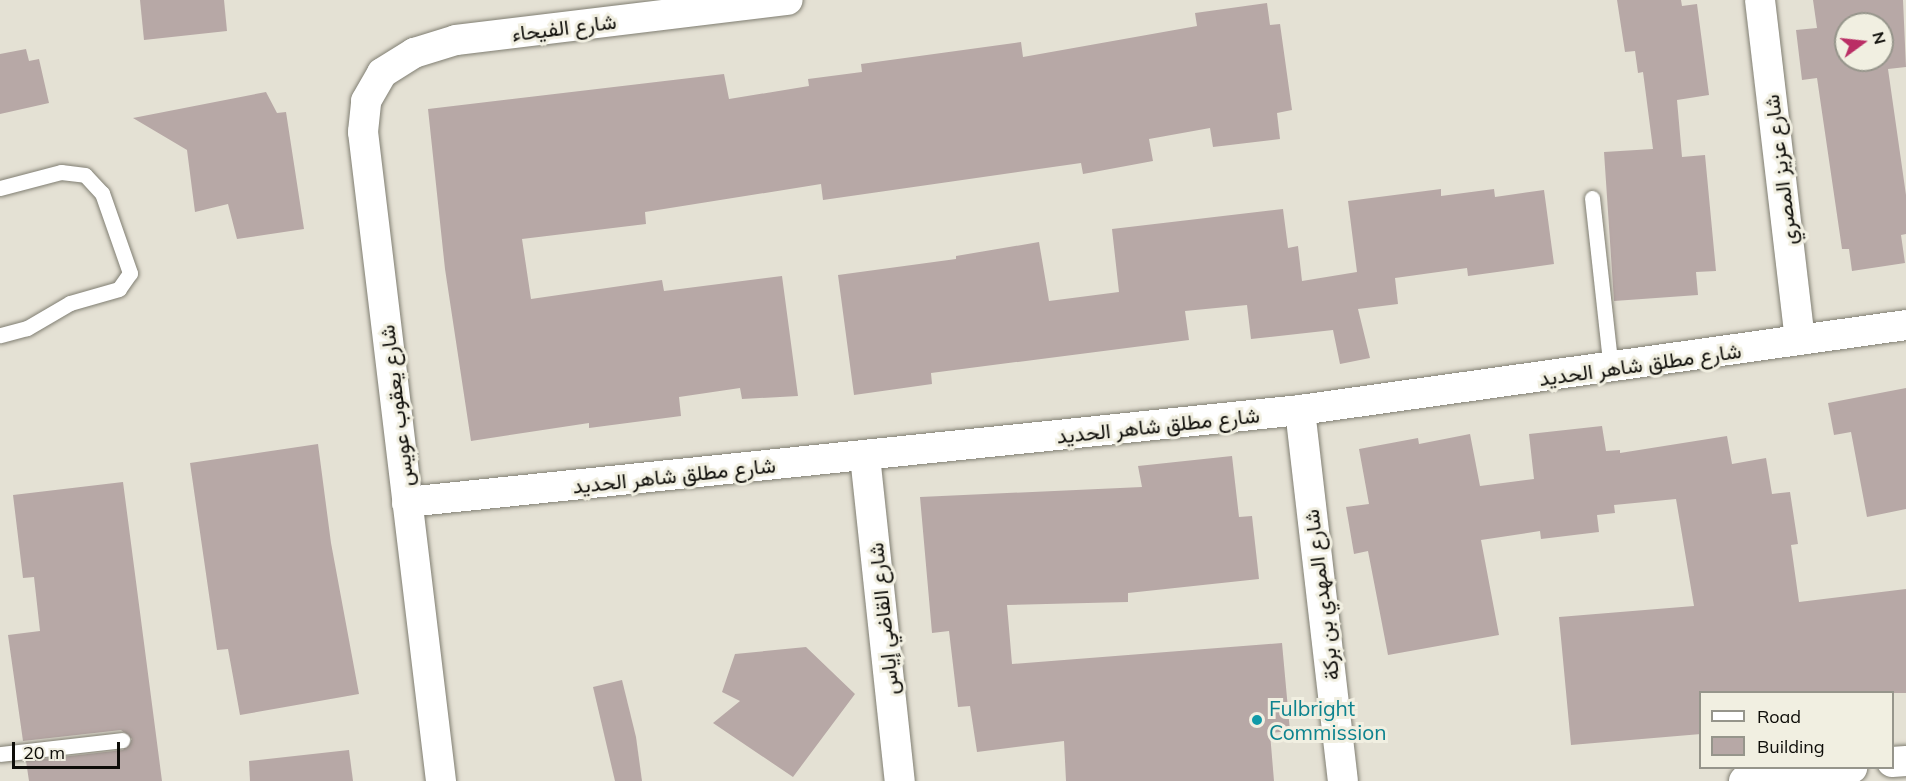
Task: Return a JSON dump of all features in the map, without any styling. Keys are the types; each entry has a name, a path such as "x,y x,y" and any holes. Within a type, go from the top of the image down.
{"street":[{"name":"شارع الفيحاء","path":"414,53 456,40 788,0"},
{"name":"شارع عزيز المصري","path":"1760,0 1800,340"},
{"name":"شارع يعقوب عويس","path":"414,53 382,73 366,101 363,132 441,781"},
{"name":"شارع مطلق شاهر الحديد","path":"407,502 1300,410 1611,369 1906,326"},
{"name":"شارع المهدي بن بركة","path":"1300,410 1342,781"},
{"name":"شارع القاضي إياس","path":"865,456 900,781"},
{"path":"1744,781 1844,769"}],"lane":[{"path":"0,188 61,172 85,175 102,193 130,273 119,289 70,303 27,328 0,335"},
{"path":"1592,198 1611,369"},
{"path":"0,754 122,740"}],"building":[{"path":"140,0 224,0 227,31 144,40"},
{"path":"1617,0 1681,0 1682,6 1697,4 1709,95 1677,100 1682,157 1705,155 1716,271 1696,272 1698,295 1614,301 1604,152 1653,149 1643,72 1638,73 1635,51 1625,52"},
{"path":"1813,0 1903,0 1906,67 1894,68 1894,12 1834,12 1834,72 1888,72 1906,195 1906,234 1901,235 1905,263 1852,271 1849,249 1842,249 1817,78 1802,80 1796,30 1817,28"},
{"path":"1267,3 1270,25 1280,24 1292,110 1277,113 1280,139 1213,147 1210,128 1149,139 1153,161 1083,174 1081,163 823,200 821,184 645,212 646,224 522,239 531,299 662,280 664,291 782,276 798,396 742,399 740,388 679,397 681,416 589,428 589,423 471,441 445,269 428,109 724,74 729,99 809,86 808,79 862,72 861,64 1021,42 1023,57 1197,26 1195,13"},
{"path":"26,49 29,61 39,59 49,103 0,114 0,54"},
{"path":"266,92 277,113 286,112 304,229 237,239 228,204 195,212 187,150 133,118"},
{"path":"1441,189 1441,196 1494,189 1495,197 1544,190 1554,264 1468,276 1467,268 1395,278 1398,304 1358,309 1370,358 1340,364 1333,330 1251,339 1247,305 1185,311 1189,340 931,373 932,384 854,395 838,275 956,259 956,256 1039,242 1049,301 1119,292 1112,229 1283,209 1288,248 1298,246 1302,281 1357,272 1348,201"},
{"path":"1906,388 1906,509 1867,517 1851,432 1834,435 1828,403"},
{"path":"1602,426 1606,451 1620,450 1620,453 1727,436 1732,464 1766,458 1772,494 1790,492 1798,544 1791,545 1799,602 1906,589 1906,693 1894,693 1894,691 1699,691 1699,734 1571,745 1559,617 1694,606 1676,499 1614,505 1615,513 1597,515 1599,532 1541,539 1540,531 1481,540 1499,635 1388,655 1368,551 1354,554 1346,507 1369,504 1359,449 1418,438 1419,444 1470,434 1480,486 1534,479 1529,434"},
{"path":"318,444 331,543 359,694 240,715 228,649 217,650 190,463"},
{"path":"1232,456 1239,517 1252,516 1259,579 1128,593 1128,602 1007,605 1012,664 1282,643 1290,731 1270,733 1274,781 1066,781 1064,741 977,752 970,706 958,707 949,631 932,633 920,497 1142,487 1138,466"},
{"path":"123,482 162,781 29,781 26,761 123,750 132,739 121,730 23,741 8,635 40,631 34,577 23,578 13,495"},
{"path":"806,647 855,694 793,777 713,723 740,701 722,692 735,654"},
{"path":"622,680 636,737 642,781 615,781 593,687"},
{"path":"349,750 353,781 250,781 249,761"}],"place":[{"name":"Fulbright Commission","path":"1257,720"}]}
